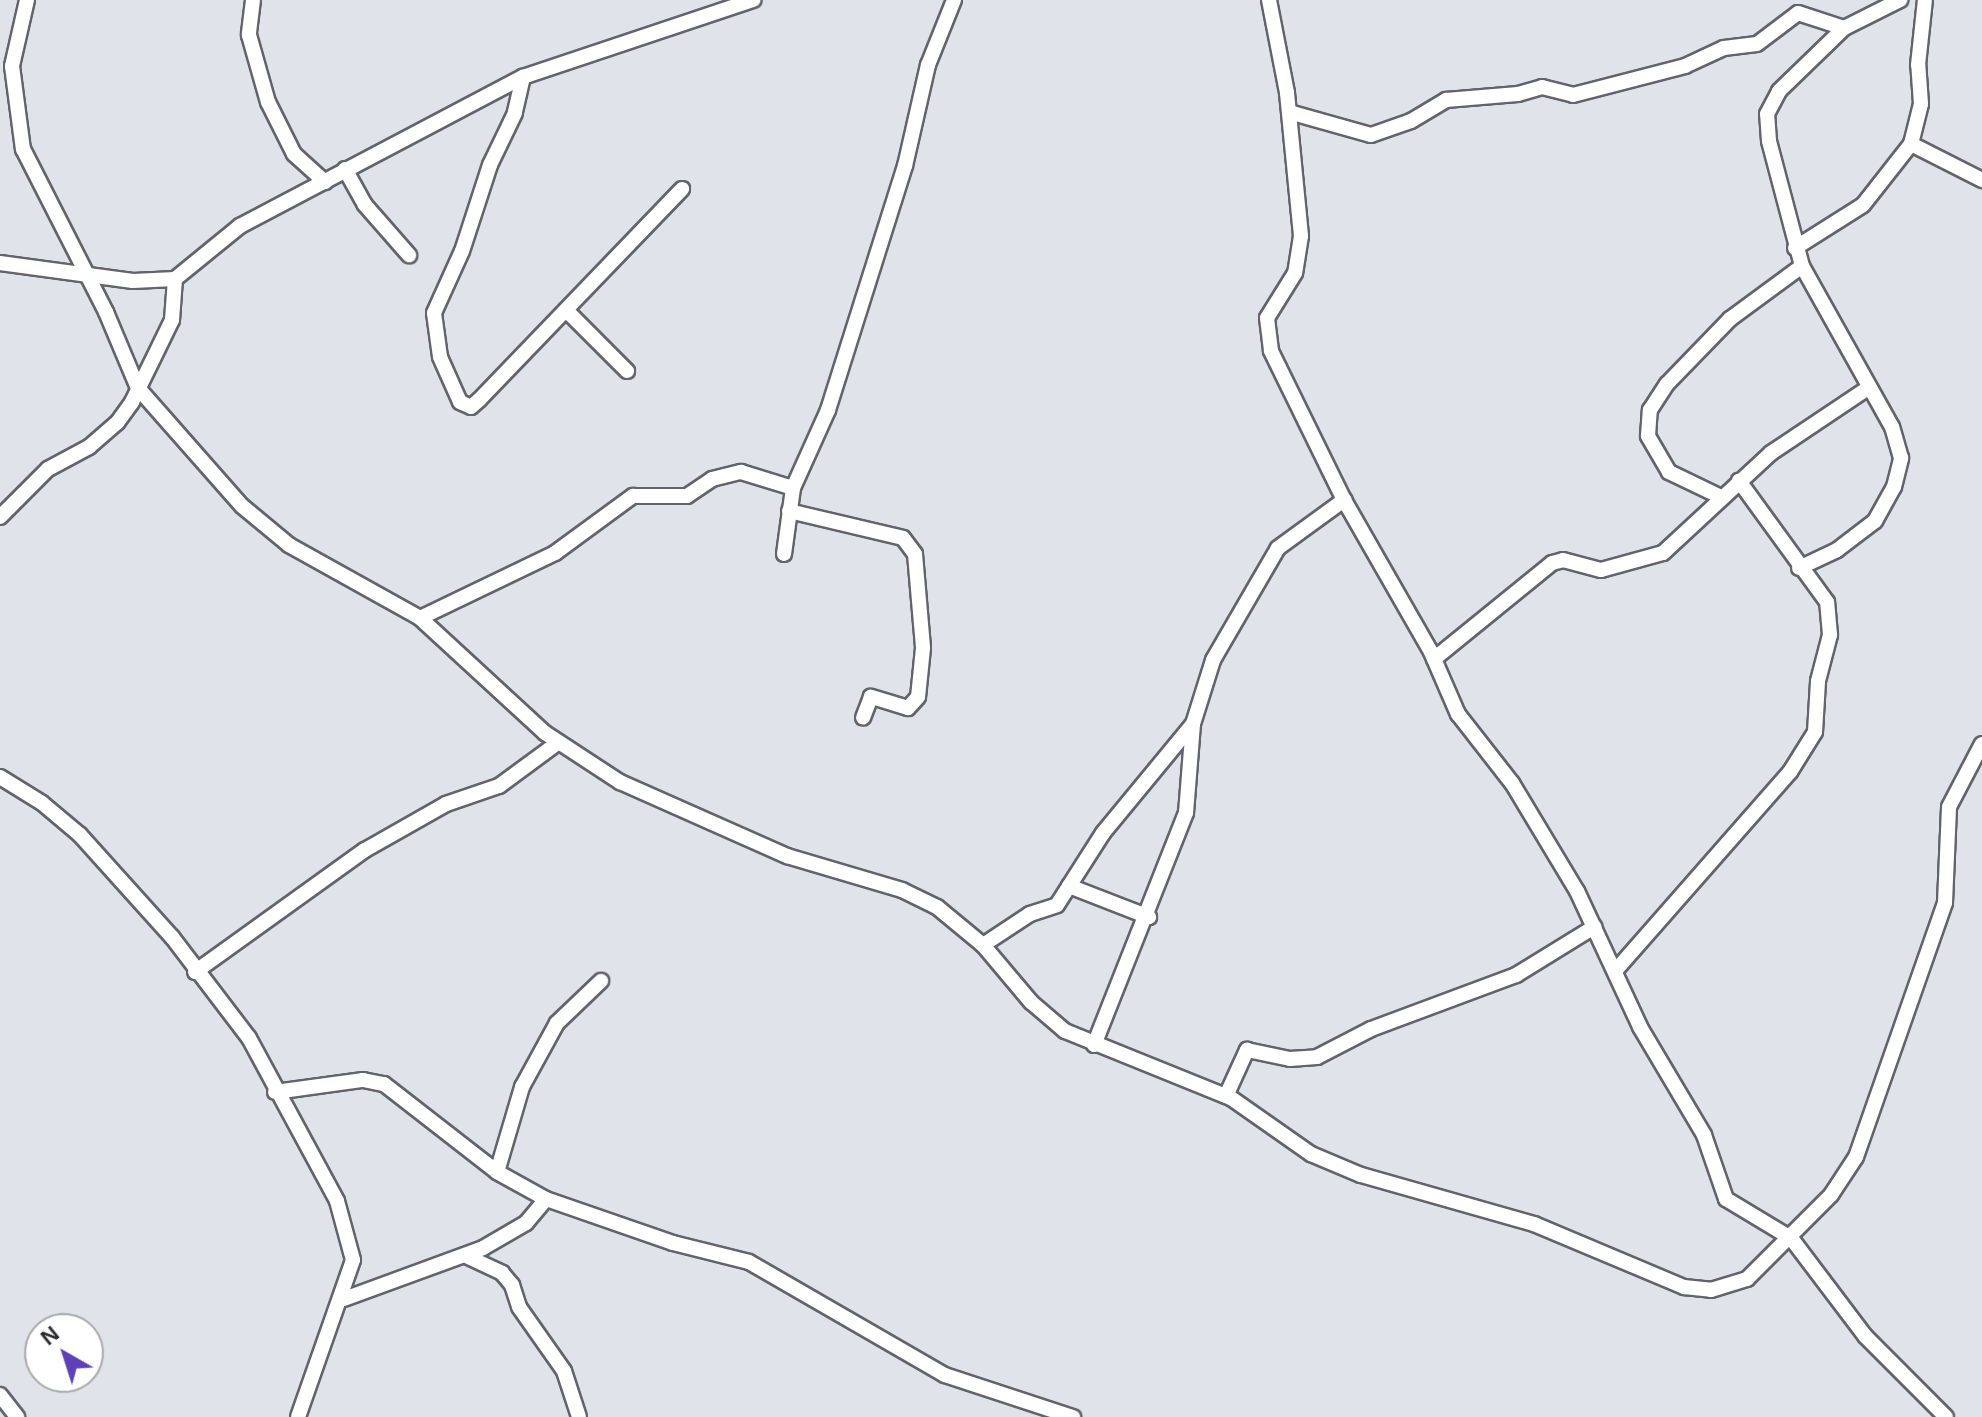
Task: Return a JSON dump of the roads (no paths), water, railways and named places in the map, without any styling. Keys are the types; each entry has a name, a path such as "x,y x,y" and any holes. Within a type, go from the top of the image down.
{"street":[{"path":"27,0 12,66 16,127 43,192 87,274 138,388 242,506 289,545 420,618 485,683 559,742 620,782 787,856 902,890 937,907 983,945 1048,1017 1094,1045 1226,1096 1326,1161 1399,1188 1534,1224 1684,1287 1733,1286 1761,1270 1831,1195 1856,1157 1945,903 1949,807 1982,744"},
{"path":"253,0 249,35 268,102 294,154 325,182"},
{"path":"0,263 133,281 175,279 240,226 523,77 753,0"},
{"path":"784,554 793,488 828,410 905,166 928,65 954,0"},
{"path":"1269,0 1289,112 1300,250 1295,273 1270,309 1265,329 1344,500 1434,659 1458,714 1537,821 1616,970 1640,1027 1704,1135 1726,1199 1791,1238 1866,1337 1946,1417"},
{"path":"1799,568 1837,550 1875,521 1894,487 1901,458 1897,436 1868,388 1795,248 1769,141 1769,106 1844,28 1900,0"},
{"path":"1795,248 1863,205 1911,144 1921,104 1918,65 1925,0"},
{"path":"1289,112 1371,135 1411,121 1446,100 1518,94 1539,87 1573,95 1685,66 1724,48 1757,44 1798,13 1844,28"},
{"path":"523,77 515,113 490,165 462,251 434,313 440,357 460,402 471,407 479,400 567,311 622,247 682,189"},
{"path":"1911,144 1982,180"},
{"path":"345,169 365,205 409,255"},
{"path":"1721,497 1669,472 1648,436 1650,410 1667,384 1730,319 1802,266"},
{"path":"0,517 48,469 89,447 117,423 172,320 175,279"},
{"path":"567,311 627,371"},
{"path":"1434,659 1538,571 1563,560 1601,570 1652,558 1796,435 1868,388"},
{"path":"420,618 555,553 633,496 687,496 712,479 741,472 793,488"},
{"path":"1616,970 1790,772 1815,732 1818,681 1831,621 1827,602 1799,568 1739,481"},
{"path":"1094,1045 1149,917 1186,813 1193,724 1213,660 1271,558 1292,536 1344,500"},
{"path":"789,511 903,538 915,554 923,648 918,697 908,708 871,697 863,718"},
{"path":"983,945 1030,914 1054,908 1103,833 1193,724"},
{"path":"195,972 365,850 446,804 499,786 559,742"},
{"path":"0,777 80,835 172,937 195,972 249,1038 275,1092 347,1222 353,1260 344,1299 298,1417"},
{"path":"1069,886 1149,917"},
{"path":"1226,1096 1247,1050 1310,1060 1371,1029 1516,975 1594,927"},
{"path":"497,1172 522,1087 557,1023 601,981"},
{"path":"275,1092 363,1080 384,1084 497,1172 546,1199 660,1239 749,1262 945,1375 1073,1417"},
{"path":"344,1299 466,1256 515,1231 546,1199"},
{"path":"466,1256 502,1273 512,1285 519,1307 564,1371 579,1417"},
{"path":"0,1395 17,1417"}]}
